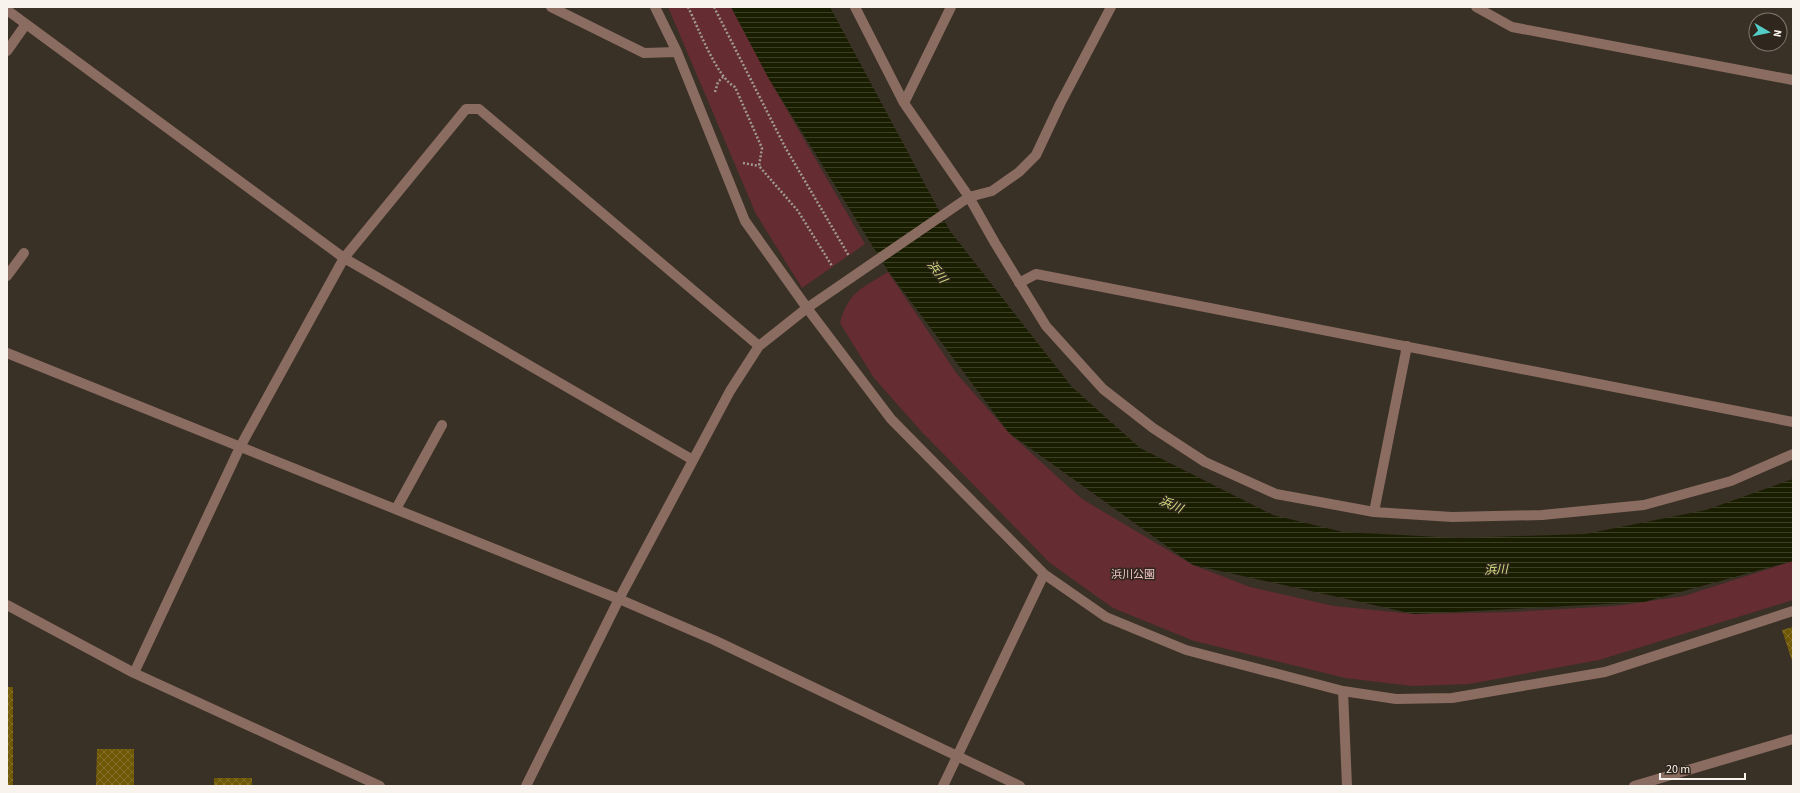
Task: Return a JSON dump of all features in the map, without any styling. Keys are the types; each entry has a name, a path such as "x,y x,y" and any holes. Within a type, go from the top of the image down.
{"street":[{"path":"551,7 644,53 677,52"},
{"path":"655,7 677,52 745,221 807,308 891,419 1044,574 1106,617 1186,650 1343,691 1396,699 1452,698 1605,672 1793,611"},
{"path":"855,7 904,103 969,197 1046,326 1103,389 1153,428 1205,462 1276,494 1374,512 1452,517 1534,515 1644,505 1731,481 1793,454"},
{"path":"904,103 951,7"},
{"path":"526,786 619,599 730,391 759,346 807,308 969,197 992,191 1019,172 1036,155 1060,104 1111,7"},
{"path":"1476,7 1512,27 1793,80"},
{"path":"7,10 344,258 693,460"},
{"path":"7,51 26,24"},
{"path":"134,673 240,447 344,258 466,109 480,109 759,346"},
{"path":"7,276 24,253"},
{"path":"1019,283 1036,274 1793,422"},
{"path":"1374,512 1407,346"},
{"path":"7,353 619,599 714,640 1020,786"},
{"path":"396,509 442,425"},
{"path":"943,786 1044,574"},
{"path":"7,599 21,611"},
{"path":"7,605 21,611 134,673 380,786"},
{"path":"1343,691 1347,786"},
{"path":"1634,786 1793,739"}],"path":[{"path":"688,7 721,73 728,84 735,87 741,100 762,148 759,166 798,211 842,284"},
{"path":"714,7 785,147 862,270"}],"green space":[{"path":"668,7 731,7 769,79 865,244 802,288 756,214"},
{"name":"浜川公園","path":"888,272 957,374 1009,433 1082,499 1193,565 1250,587 1334,606 1414,614 1513,612 1616,606 1684,596 1793,561 1793,600 1599,660 1469,684 1412,686 1345,678 1194,641 1113,608 1050,563 920,430 874,378 840,323 852,297 863,287"}],"water":[{"name":"浜川","path":"731,7 830,7 950,231 1072,387 1140,448 1273,515 1343,532 1459,538 1585,534 1706,510 1793,479 1793,561 1644,602 1414,614 1193,565 1009,433 888,271 769,79"}],"building":[{"path":"1793,627 1793,664 1782,630"},
{"path":"7,687 13,687 13,786 7,786"},
{"path":"97,749 134,749 134,786 96,786"},
{"path":"214,778 252,778 252,786 214,786"}]}
